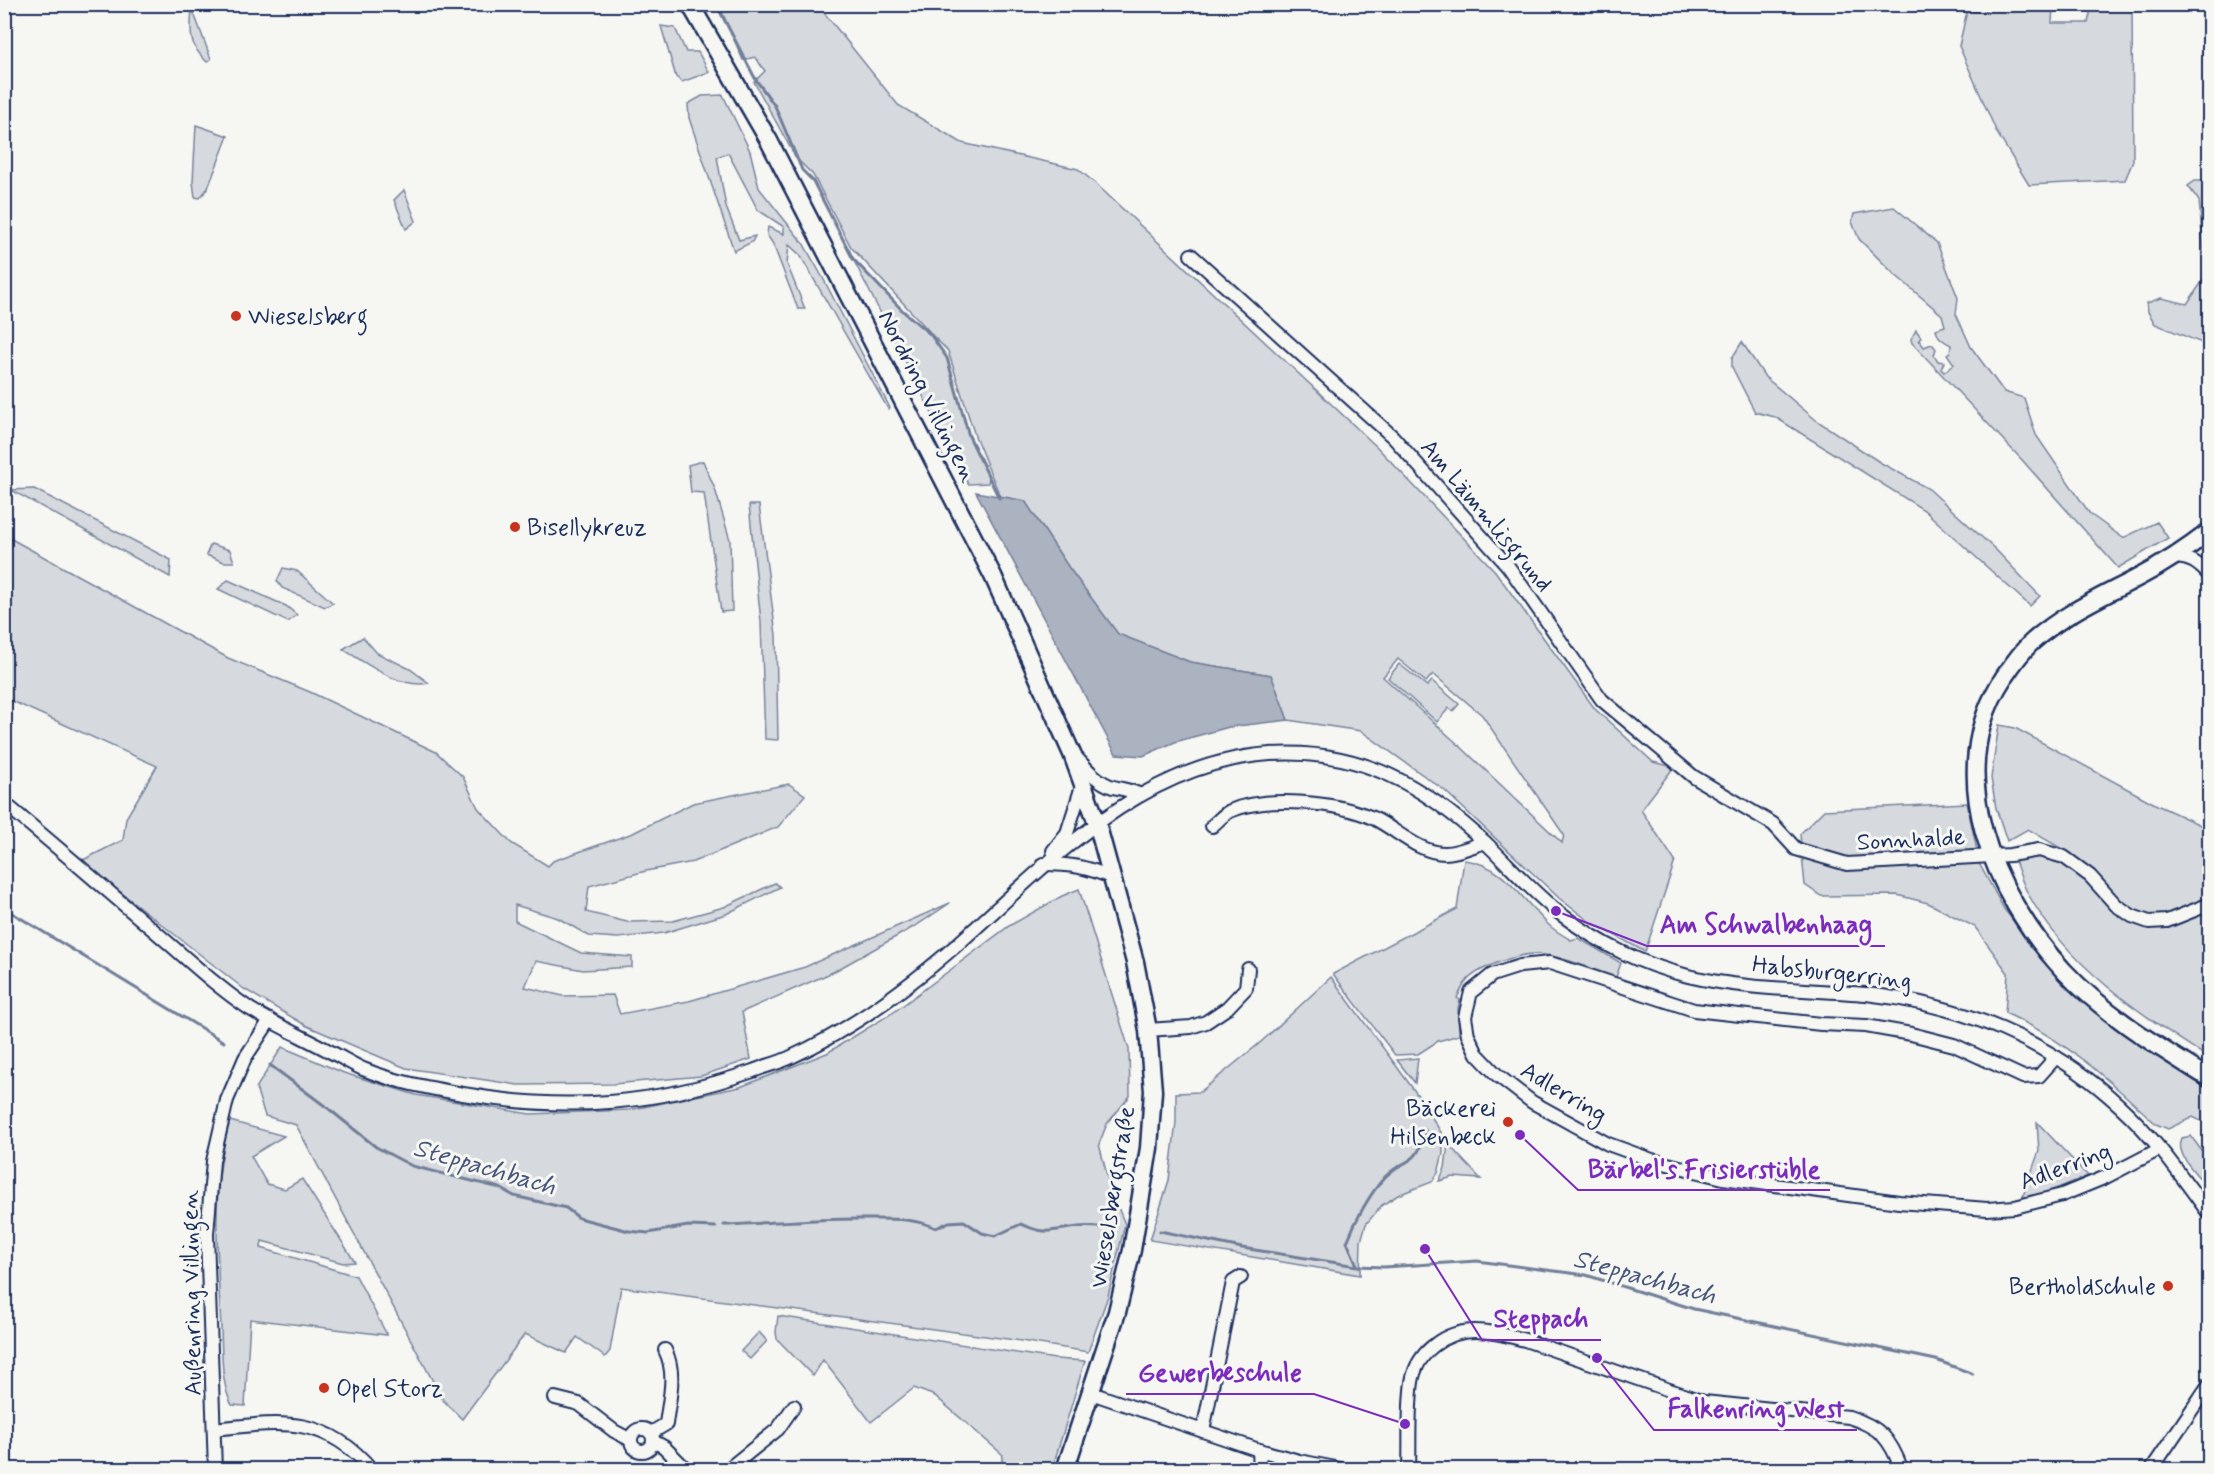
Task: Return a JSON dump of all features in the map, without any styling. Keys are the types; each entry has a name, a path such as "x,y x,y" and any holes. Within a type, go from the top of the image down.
{"main road":[{"name":"Nordring Villingen","path":"690,4 773,149 959,507 998,586 1072,753 1097,823"},
{"path":"2210,531 2175,557 2060,620 2032,642 2013,663 1994,693 1979,734 1975,768 1980,820 1991,855 2033,935 2086,993 2136,1031 2210,1079"},
{"name":"Wieselsbergstraße","path":"1065,1470 1117,1312 1130,1260 1149,1148 1153,1091 1148,1030 1135,962 1097,823"}],"street":[{"name":"Am Lämmlisgrund","path":"1191,255 1393,436 1508,566 1602,700 1695,777 1773,824"},
{"path":"2209,576 2210,549"},
{"path":"2175,557 2195,561 2209,576"},
{"path":"1072,753 1095,778 1113,787 1125,788 1141,795"},
{"name":"Habsburgerring","path":"1043,864 1097,823 1141,795 1188,772 1230,759 1276,753 1334,757 1365,765 1401,779 1446,808 1485,842 1556,911 1608,946 1640,962 1692,977 1731,983 1915,1001 1964,1014 2033,1043 2080,1073 2120,1106 2160,1149 2210,1215"},
{"path":"4,803 233,997 270,1020 362,1068 425,1088 490,1099 552,1105 644,1100 717,1083 789,1058 831,1035 880,1005 925,972 1043,864 1067,833 1083,783"},
{"path":"1212,826 1229,812 1276,802 1329,804 1374,819 1425,850 1445,853 1463,850 1485,842"},
{"name":"Sonnhalde","path":"1773,824 1796,849 1847,864 2010,855 2039,850 2064,857 2090,876 2116,905 2132,916 2149,922 2167,921 2210,904"},
{"path":"1043,864 1073,864 1090,868 1113,878"},
{"name":"Adlerring","path":"2056,1057 2039,1076 2024,1077 1954,1045 1911,1034 1866,1026 1821,1024 1694,1010 1550,963 1520,966 1492,975 1472,992 1466,1017 1468,1035 1477,1054 1497,1076 1532,1102 1608,1144 1652,1160 1723,1178 1899,1202 1987,1209 2015,1207 2062,1195 2106,1177 2160,1149"},
{"path":"1148,1030 1191,1027 1206,1023 1227,1008 1246,988 1248,969"},
{"name":"Außenring Villingen","path":"215,1470 207,1234 213,1161 227,1100 245,1058 270,1020"},
{"path":"1203,1431 1233,1282 1241,1277"},
{"path":"1409,1470 1412,1380 1418,1365 1427,1352 1441,1339 1475,1331 1504,1334 1525,1340 1704,1402 1849,1417 1868,1423 1882,1432 1890,1443 1902,1470"},
{"path":"652,1437 666,1424 672,1378 671,1363 665,1350"},
{"path":"2151,1470 2210,1383"},
{"path":"1091,1393 1259,1450 1346,1470"},
{"path":"555,1398 579,1404 614,1431 631,1440 633,1433 639,1429 645,1429 687,1470"},
{"path":"727,1470 778,1430 794,1406"},
{"path":"214,1429 276,1423 310,1426 339,1440 360,1455 372,1470"},
{"path":"1259,1450 1260,1470"}],"shaded area":[{"path":"719,5 818,5 898,105 962,143 1078,169 1377,447 1495,571 1595,709 1653,762 1674,767 1641,810 1675,861 1645,952 1589,921 1560,899 1444,790 1361,731 1288,720 1271,675 1190,662 1118,634 1069,568 1025,501 1000,496 975,436 948,351 930,333 947,358 969,436 989,477 988,483 968,484 852,257 903,311 930,332 851,247 813,175 796,158 754,82 765,71 755,57 743,60","holes":["1398,659 1426,682 1433,674 1482,715 1564,835 1562,843 1383,677"]},
{"path":"1999,5 2053,5 2052,23 2088,23 2092,5 2132,5 2133,161 2125,180 2029,185 1997,133 1959,46 1967,11 1982,12"},
{"path":"192,8 211,59 207,62 193,44"},
{"path":"661,26 675,28 686,52 698,52 709,72 682,82 676,77"},
{"path":"723,95 750,151 759,188 803,243 890,408 888,409 800,255 789,245 787,264 805,309 798,309 773,244 767,235 768,227 784,234 784,227 758,210 728,153 717,157 726,207 739,240 755,236 752,242 734,251 689,118 688,104 702,96"},
{"path":"196,125 228,136 208,188 200,198 195,197 193,182"},
{"path":"2195,181 2209,181 2209,346 2155,324 2148,312 2147,303 2161,298 2187,304 2206,276 2199,201 2188,186"},
{"path":"404,190 416,221 406,229 394,200"},
{"path":"1894,207 1937,243 1958,298 1956,314 1971,347 2004,392 2024,398 2036,435 2090,514 2123,538 2157,522 2168,538 2118,568 2023,461 1912,343 1911,339 1916,330 1924,347 1932,344 1936,349 1934,355 1938,361 1944,362 1941,369 1944,372 1954,364 1947,354 1950,352 1951,345 1941,339 1936,329 1945,326 1942,315 1893,273 1859,239 1852,222 1854,214"},
{"path":"1742,342 1765,377 1816,420 1881,463 1929,489 1997,551 2040,596 2030,606 1924,510 1775,417 1755,412 1732,367 1732,358"},
{"path":"703,461 715,489 730,540 732,611 721,612 704,493 691,492 688,465"},
{"path":"34,489 171,560 170,577 11,490"},
{"path":"976,492 1025,501 1069,568 1118,634 1190,662 1271,675 1288,720 1229,727 1175,742 1143,756 1116,754"},
{"path":"749,505 759,505 776,635 778,740 765,739 761,622"},
{"path":"4,535 228,658 310,692 436,752 463,777 478,808 511,843 548,866 553,861 633,833 693,803 789,784 805,795 778,827 693,862 589,886 586,912 627,922 673,921 724,907 775,883 780,887 726,914 664,933 618,938 589,936 558,918 515,905 515,921 581,953 632,957 632,967 583,970 536,961 525,987 563,996 613,995 620,1014 689,1001 805,967 950,903 917,925 833,972 742,1012 751,1059 701,1076 613,1084 518,1085 406,1068 307,1026 244,989 81,861 123,840 126,818 157,766 5,698"},
{"path":"211,544 230,550 234,562 224,562 206,555"},
{"path":"283,568 297,571 333,603 325,607 282,588 277,581"},
{"path":"228,580 286,606 297,615 288,622 218,589"},
{"path":"363,637 377,653 410,669 429,683 418,684 395,679 343,649"},
{"path":"1399,664 1427,686 1432,681 1459,704 1453,711 1449,708 1437,722 1388,678"},
{"path":"1999,725 2015,728 2157,805 2209,829 2209,1058 2157,1024 2107,986 2084,965 2043,919 2027,892 2014,858 2038,854 2060,859 2064,850 2028,829 2007,841 1996,808 1991,778"},
{"path":"1967,803 1980,865 2004,909 2046,962 2101,1012 2209,1084 2209,1125 2193,1117 2168,1129 2156,1124 2103,1076 2067,1048 2027,1023 2005,1013 2008,973 1975,927 1928,903 1897,895 1821,896 1805,885 1800,834 1824,810"},
{"path":"1464,860 1478,863 1502,876 1558,932 1571,940 1578,938 1621,963 1616,977 1545,955 1527,955 1498,963 1478,972 1462,988 1457,998 1460,1000 1459,1035 1438,1041 1418,1054 1395,1055 1333,974 1457,909"},
{"path":"1079,889 1129,1049 1130,1096 1107,1124 1099,1144 1111,1191 1125,1224 1108,1296 1088,1352 1015,1340 621,1287 610,1351 605,1357 577,1337 566,1353 525,1334 462,1419 443,1400 296,1125 265,1116 256,1088 282,1047 344,1073 416,1095 530,1114 629,1110 740,1087 827,1053 894,1012 1009,926"},
{"path":"1331,977 1422,1101 1442,1134 1443,1153 1438,1173 1432,1182 1398,1195 1382,1205 1366,1224 1361,1241 1360,1275 1150,1240 1169,1180 1176,1122 1176,1093 1200,1092 1261,1042"},
{"path":"1418,1058 1415,1083 1397,1060"},
{"path":"230,1121 284,1136 251,1156 267,1184 285,1189 302,1179 355,1262 343,1263 262,1241 261,1248 356,1276 387,1335 250,1319 245,1406 232,1405 228,1397 222,1357 217,1224 220,1172"},
{"path":"2037,1122 2088,1176 2045,1193 2022,1199 2039,1151"},
{"path":"2191,1136 2209,1161 2209,1189 2189,1165 2181,1151 2182,1138"},
{"path":"1448,1144 1481,1179 1453,1177 1439,1181 1445,1168"},
{"path":"778,1316 1055,1359 1085,1361 1052,1469 1000,1469 1003,1455 935,1396 914,1388 871,1422 823,1360 813,1376 777,1339"},
{"path":"759,1332 767,1341 750,1359 741,1351"}],"waterway":[{"path":"716,4 756,80 775,106 802,170 813,181 853,259 903,311 930,334 947,358 969,436 999,498"},
{"name":"Steppachbach","path":"4,908 224,1042"},
{"name":"Steppachbach","path":"270,1065 376,1147 412,1166 500,1188 514,1196 566,1208 579,1218 629,1231 648,1233 688,1226 716,1227"},
{"path":"1357,1265 1347,1242 1359,1216 1385,1177 1414,1157 1422,1143 1425,1130"},
{"name":"Steppachbach","path":"724,1225 832,1219 886,1219 911,1221 936,1228 949,1222 964,1221 982,1233 995,1236 1021,1224 1044,1231 1083,1226 1116,1228"},
{"name":"Steppachbach","path":"1160,1231 1242,1248 1357,1266 1384,1267 1477,1261 1586,1275 1694,1309 1936,1360 1973,1374"}],"place":[{"name":"Wieselsberg","path":"236,316"},
{"name":"Bisellykreuz","path":"515,527"},
{"name":"Am Schwalbenhaag","path":"1556,911"},
{"name":"Bäckerei Hilsenbeck","path":"1508,1122"},
{"name":"Bärbel's Frisierstüble","path":"1520,1135"},
{"name":"Steppach","path":"1425,1249"},
{"name":"Bertholdschule","path":"2168,1286"},
{"name":"Falkenring West","path":"1597,1358"},
{"name":"Opel Storz","path":"324,1388"},
{"name":"Gewerbeschule","path":"1405,1424"}]}
